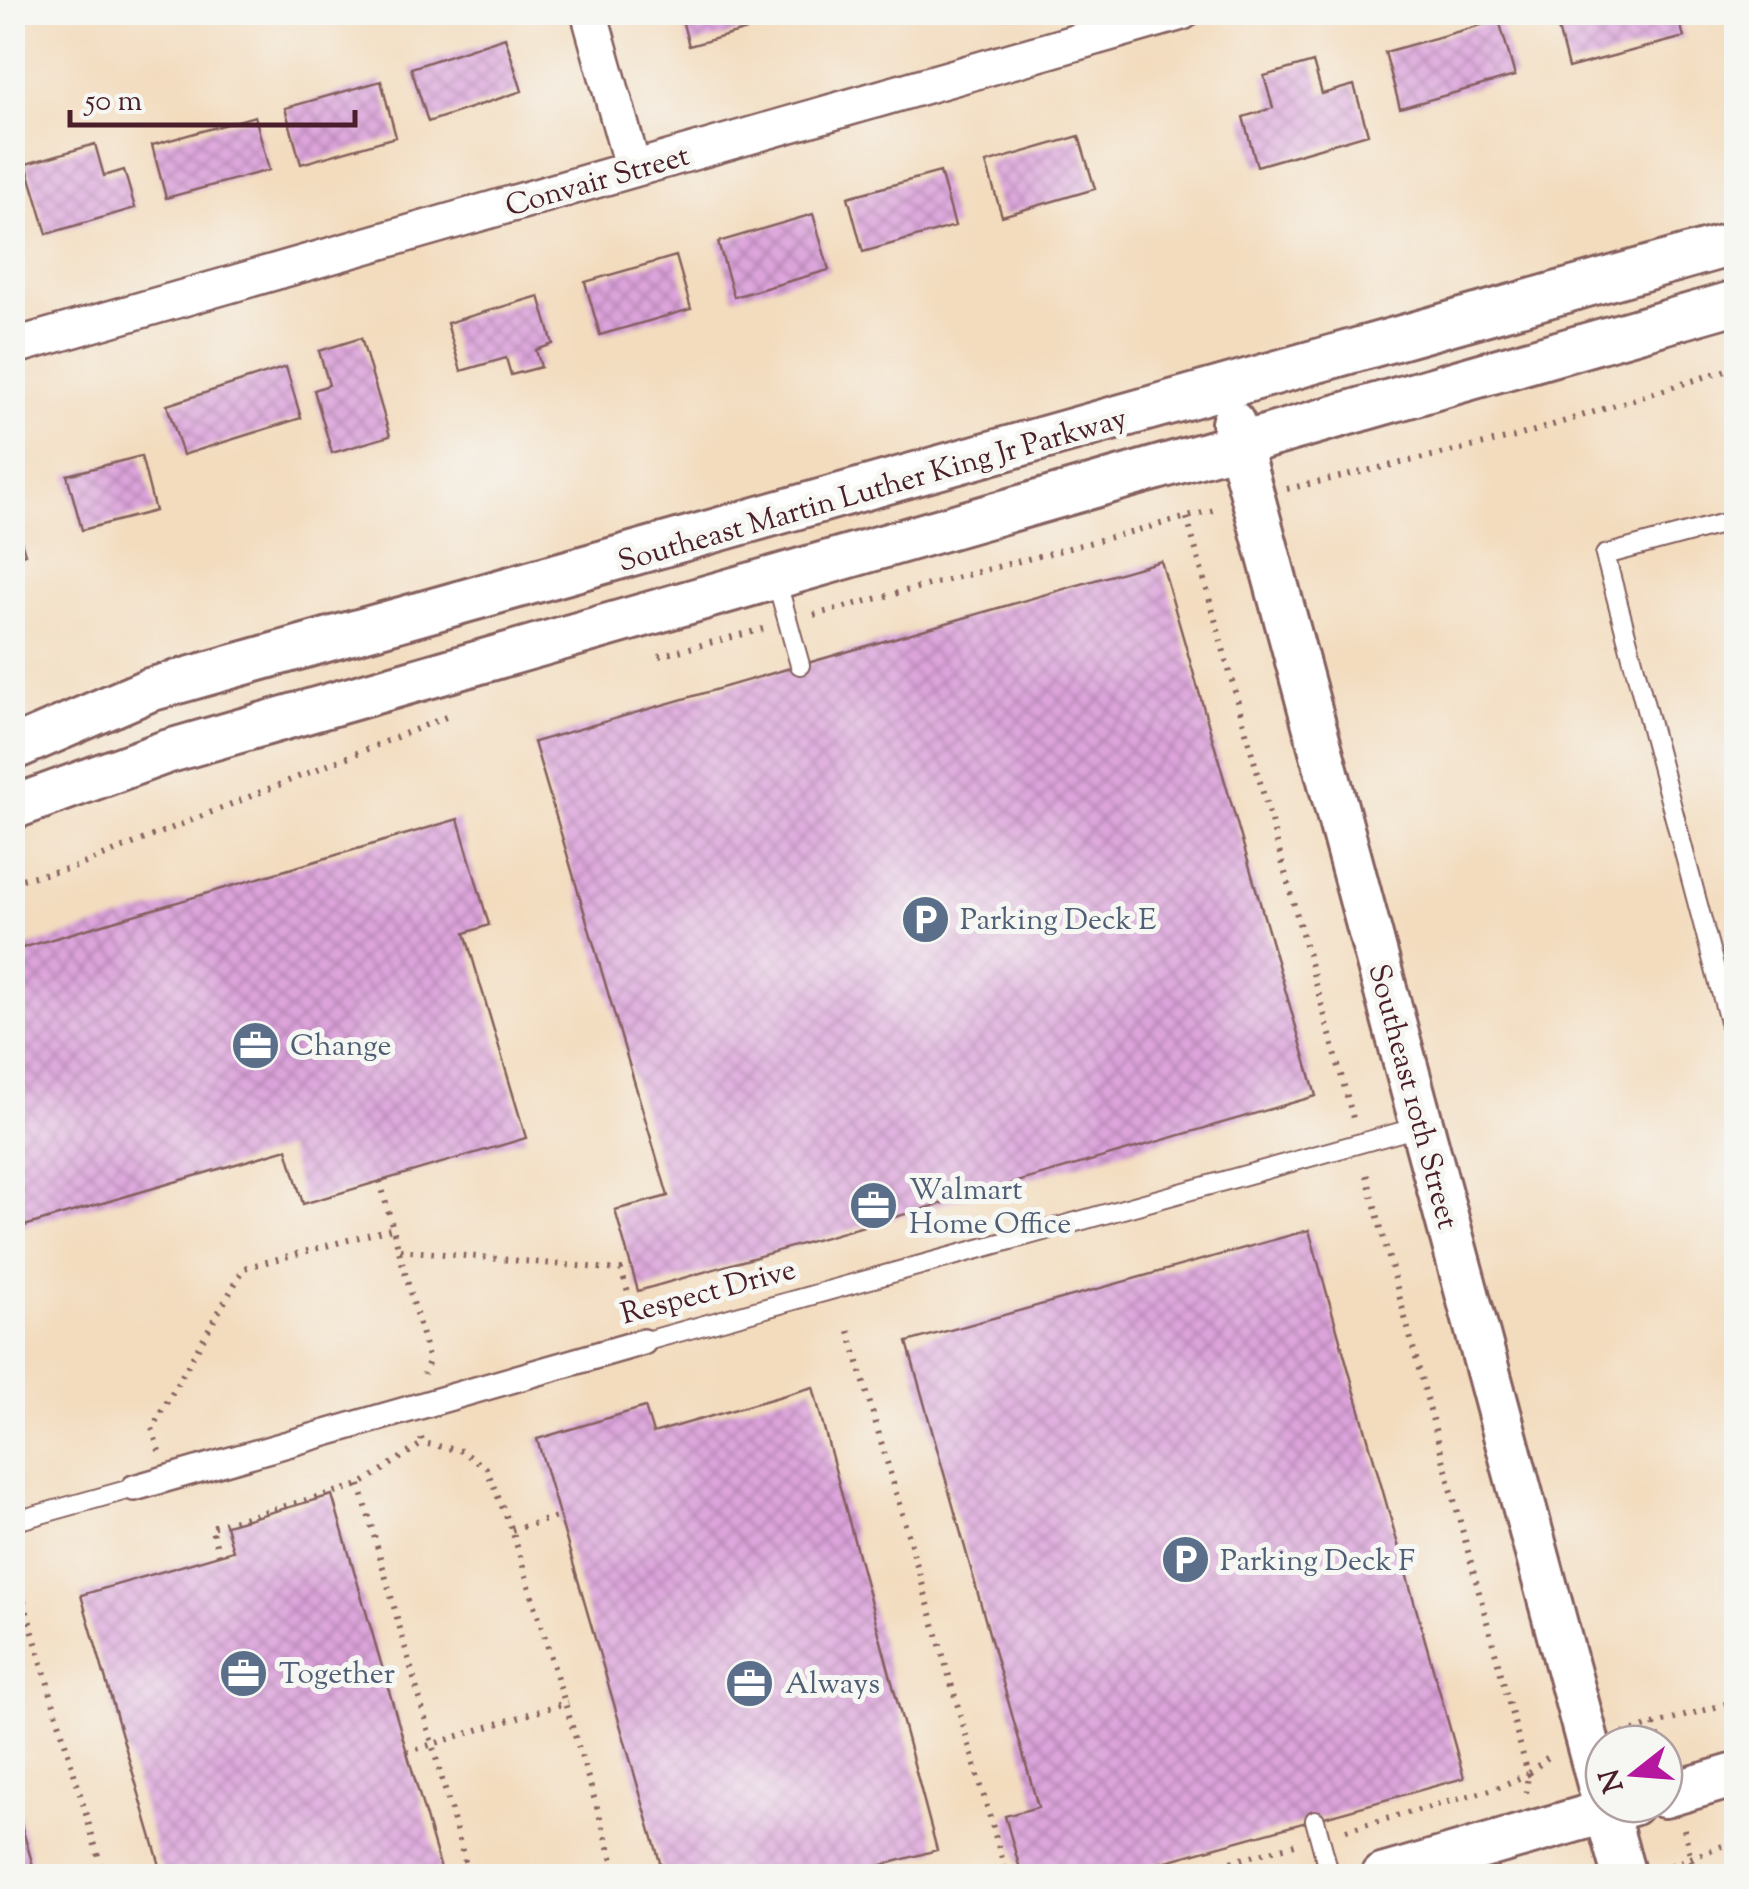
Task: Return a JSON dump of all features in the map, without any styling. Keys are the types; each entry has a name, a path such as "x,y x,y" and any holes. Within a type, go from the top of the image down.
{"street":[{"path":"590,12 634,169"},
{"name":"Convair Street","path":"12,347 634,169 1121,21 1182,12"},
{"name":"Southeast Martin Luther King Jr Parkway","path":"12,749 149,690 1736,243"},
{"name":"Southeast Martin Luther King Jr Parkway","path":"12,808 166,752 1736,302"},
{"name":"Southeast 10th Street","path":"1224,390 1422,1126 1589,1724"},
{"name":"Respect Drive","path":"134,1488 643,1342"},
{"path":"1684,1805 1736,1775"},
{"path":"1382,1876 1435,1869 1584,1816"},
{"name":"Southeast 10th Street","path":"1615,1824 1624,1876"}],"lane":[{"path":"1736,520 1605,555 1736,1048"},
{"path":"776,578 800,664"},
{"name":"Respect Drive","path":"643,1342 1422,1126"},
{"name":"Respect Drive","path":"12,1522 134,1488"},
{"path":"1317,1829 1330,1876"}],"path":[{"path":"1300,485 1350,478 1515,437 1736,367"},
{"path":"639,662 1210,511"},
{"path":"1187,518 1349,1104"},
{"path":"12,881 76,867 454,714"},
{"path":"380,1181 429,1361 412,1409 423,1442"},
{"path":"1369,1186 1528,1774 1524,1804"},
{"path":"152,1428 244,1268 393,1228"},
{"path":"400,1250 620,1270 643,1342"},
{"path":"849,1330 1007,1876"},
{"path":"219,1555 210,1527 360,1485 423,1442 462,1452 486,1468 512,1530 568,1702 618,1876"},
{"path":"360,1485 469,1876"},
{"path":"512,1530 559,1516"},
{"path":"16,1571 104,1876"},
{"path":"1657,1724 1736,1701"},
{"path":"407,1752 568,1702"},
{"path":"1181,1876 1317,1829 1494,1788 1528,1774 1547,1755"},
{"path":"1679,1824 1695,1876"},
{"path":"1672,1866 1736,1841"}],"building":[{"path":"680,12 782,12 784,20 689,46"},
{"path":"1554,12 1677,12 1684,37 1568,68"},
{"path":"1499,20 1515,76 1400,108 1385,52"},
{"path":"505,37 522,91 428,122 411,68"},
{"path":"1313,62 1322,94 1354,85 1368,134 1257,166 1243,117 1273,108 1264,76"},
{"path":"381,81 396,137 301,164 285,108"},
{"path":"255,116 269,170 166,198 152,145"},
{"path":"1079,136 1095,189 1002,216 986,163"},
{"path":"95,144 104,176 124,170 135,208 47,234 26,164"},
{"path":"940,172 955,226 863,252 848,197"},
{"path":"813,214 829,270 734,297 718,242"},
{"path":"676,256 691,309 600,335 585,282"},
{"path":"539,296 553,344 536,350 541,367 511,375 506,358 461,371 447,323"},
{"path":"361,338 390,436 332,453 314,390 329,385 319,351"},
{"path":"286,367 301,418 183,455 167,405"},
{"path":"141,456 155,511 82,530 67,475"},
{"path":"12,512 25,554 12,558"},
{"name":"Parking Deck E","path":"1161,561 1316,1096 638,1291 615,1210 668,1196 534,742"},
{"name":"Change","path":"458,819 489,925 465,933 526,1138 303,1204 287,1149 14,1229 12,951"},
{"name":"Parking Deck F","path":"1309,1230 1464,1778 1113,1876 1022,1876 1005,1816 1038,1807 907,1342"},
{"name":"Always","path":"813,1387 937,1850 843,1876 664,1876 537,1439 645,1407 653,1433"},
{"name":"Together","path":"332,1495 443,1876 163,1876 81,1595 233,1551 226,1525"},
{"path":"14,1800 36,1876 12,1876"}],"place":[{"name":"Parking Deck E","path":"925,919"},
{"name":"Change","path":"255,1045"},
{"name":"Walmart Home Office","path":"874,1206"},
{"name":"Parking Deck F","path":"1185,1560"},
{"name":"Together","path":"244,1673"},
{"name":"Always","path":"750,1683"}]}
